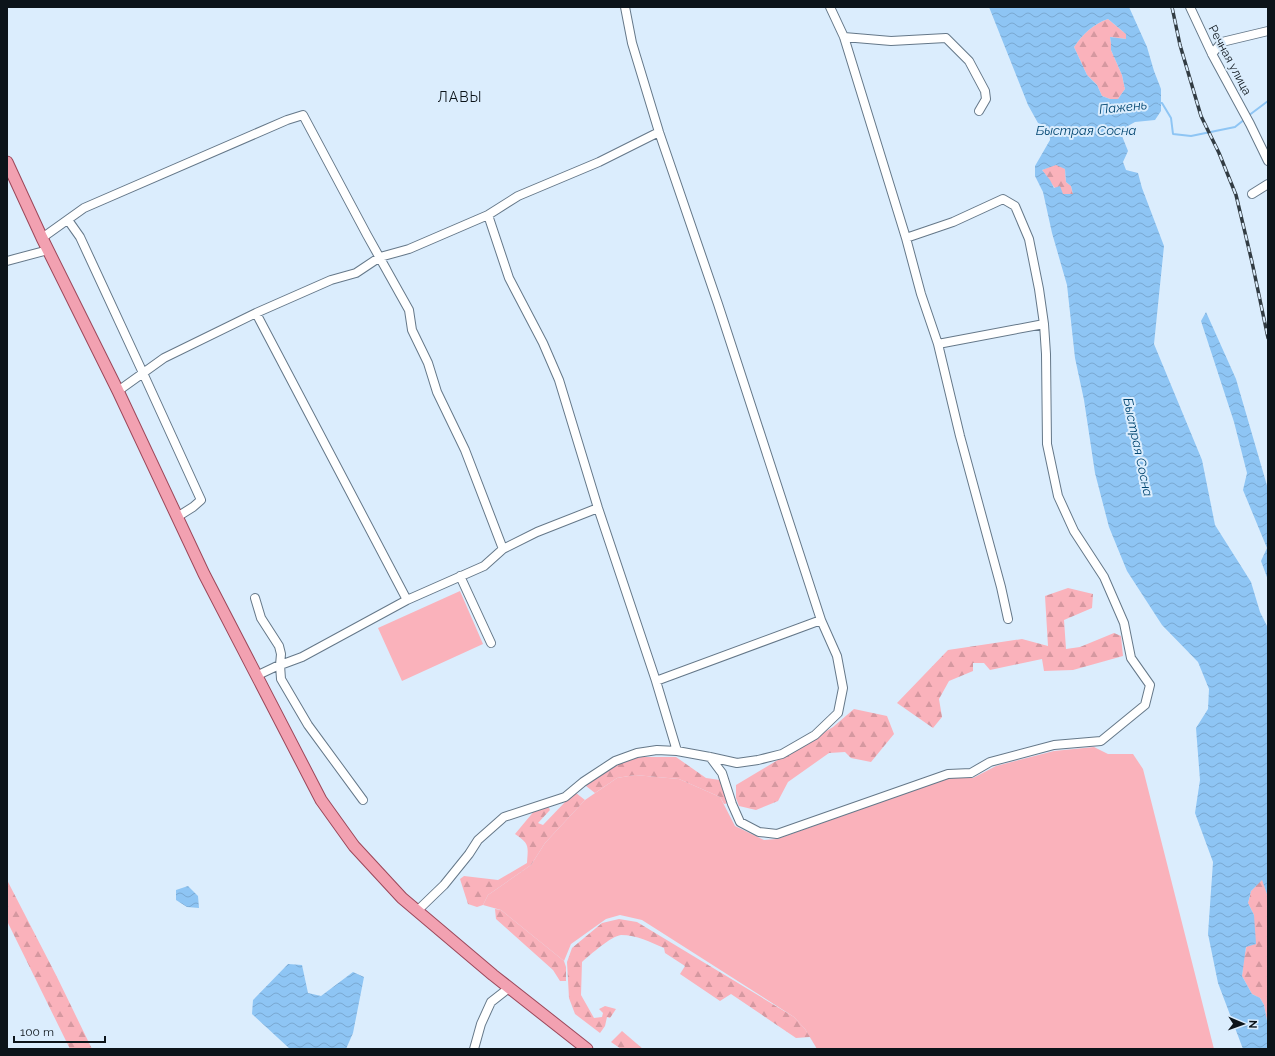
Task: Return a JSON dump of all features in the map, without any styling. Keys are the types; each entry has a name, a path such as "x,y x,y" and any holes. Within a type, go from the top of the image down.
{"main road":[{"path":"7,162 42,238 118,391 204,574 321,800 354,846 402,898 509,988 587,1049"}],"street":[{"path":"417,911 444,885 469,854 478,840 504,817 565,798 583,782 615,761 637,753 657,750 677,751 737,764 758,760 782,754 815,735 838,713 843,688 837,656 821,620 718,304 659,132 632,43 625,7"},
{"path":"830,7 844,37 906,238 921,294 938,344 960,436 1001,587 1008,619"},
{"name":"Речная улица","path":"1190,7 1212,54 1250,124 1268,161"},
{"path":"1212,54 1222,42 1268,31"},
{"path":"844,37 891,41 946,38 969,61 985,91 986,99 979,111"},
{"path":"42,238 84,208 287,120 304,115 409,310 412,330 428,363 438,392 465,450 504,549"},
{"path":"118,391 164,358 256,313 331,280 356,273 380,257 409,249 488,215 518,196 599,162 659,132"},
{"path":"1252,194 1268,184"},
{"path":"710,757 722,773 732,804 740,822 759,832 777,834 948,774 971,773 990,762 1054,746 1101,741 1145,705 1150,685 1131,658 1124,623 1104,577 1074,531 1058,496 1047,444 1046,354 1044,324 1039,289 1029,239 1015,206 1003,199 953,222 906,238"},
{"path":"488,215 509,278 543,343 559,380 598,508 656,680 677,751"},
{"path":"68,220 80,237 201,500 177,517"},
{"path":"7,261 48,250"},
{"path":"256,313 407,600"},
{"path":"938,344 1044,324"},
{"path":"256,676 302,657 407,600 484,566 504,549 537,532 598,508"},
{"path":"460,576 491,643"},
{"path":"255,598 261,618 279,646 281,654 281,679 308,724 363,800"},
{"path":"656,680 821,620"},
{"path":"474,1049 491,1002 509,988"}],"green space":[{"path":"1108,19 1126,34 1126,39 1110,37 1111,50 1122,75 1125,89 1118,99 1110,99 1102,96 1097,85 1087,75 1074,47 1089,30"},
{"path":"1056,164 1065,169 1066,182 1071,186 1073,194 1060,193 1042,170"},
{"path":"1068,588 1093,594 1092,608 1064,620 1066,649 1080,647 1114,633 1121,636 1123,656 1073,670 1044,671 1042,659 990,670 984,663 973,663 973,671 949,681 939,699 942,717 933,728 897,703 948,650 1022,639 1048,646 1045,596"},
{"path":"460,591 483,644 402,681 378,628"},
{"path":"854,709 887,716 894,734 871,762 851,758 845,752 829,753 788,782 778,801 756,810 739,806 736,798 736,785 833,727"},
{"path":"1094,747 1108,754 1133,754 1143,769 1214,1049 817,1049 805,1029 794,1017 642,920 620,915 606,919 571,944 564,961 501,910 483,905 488,895 531,865 545,843 585,800 617,778 635,775 679,779 720,797 735,826 764,840 777,839 949,778 973,778 996,766 1054,751"},
{"path":"641,757 676,757 706,778 720,780 729,803 724,804 720,797 679,779 635,775 617,778 595,793 586,786 605,772 618,765"},
{"path":"576,793 585,800 545,843 531,865 488,895 483,905 477,907 468,904 460,879 464,876 498,880 527,863 528,853 526,843 515,834 535,810 548,806 550,810 538,823 543,825 566,801"},
{"path":"1262,879 1268,897 1268,1022 1264,1005 1260,998 1252,994 1242,976 1244,957 1254,915 1248,903 1251,891"},
{"path":"7,880 92,1049 70,1049 7,921"},
{"path":"495,909 501,910 564,961 566,967 566,981 560,981 553,970 496,919"},
{"path":"619,919 637,922 794,1017 810,1037 796,1038 731,994 720,1001 680,974 685,966 665,953 664,948 648,941 627,935 617,936 606,942 582,962 581,995 594,1018 602,1017 603,1013 599,1009 605,1006 616,1009 610,1018 607,1017 605,1026 600,1033 575,1014 569,998 567,962 572,948 602,923"},
{"path":"622,1031 643,1049 621,1049 611,1042"}],"water":[{"name":"Быстрая Сосна","path":"989,7 1129,7 1147,47 1161,89 1161,111 1155,120 1135,122 1126,127 1122,136 1128,151 1123,162 1126,170 1138,173 1142,188 1164,246 1154,344 1202,460 1215,525 1251,582 1260,612 1268,628 1268,897 1262,880 1251,891 1248,903 1254,915 1256,944 1246,947 1242,976 1252,994 1260,998 1264,1005 1268,1022 1268,1049 1243,1049 1218,983 1208,934 1213,862 1195,813 1200,780 1196,728 1208,709 1209,689 1198,662 1162,625 1127,571 1109,527 1095,473 1084,400 1075,358 1067,285 1052,233 1043,192 1035,176 1035,166 1050,140 1049,127 1038,123 1028,105","holes":["1108,19 1126,34 1126,39 1110,37 1111,50 1122,75 1125,89 1118,99 1110,99 1102,96 1097,85 1087,75 1074,47 1089,30","1056,165 1065,169 1066,182 1071,186 1073,194 1063,194 1060,186 1054,188 1042,170"]},
{"path":"1206,312 1236,379 1268,489 1268,580 1261,561 1267,548 1243,490 1247,473 1234,422 1201,321"},
{"path":"188,886 198,896 199,908 187,907 176,900 176,890"},
{"path":"288,964 302,965 308,993 321,996 353,972 364,977 353,1033 346,1049 290,1049 252,1014 253,1000"}],"waterway":[{"name":"Пажень","path":"1248,116 1268,101"},
{"name":"Пажень","path":"1159,103 1162,103 1171,118 1173,134 1191,136 1235,127 1245,119"}],"railway":[{"path":"1172,7 1180,45 1201,116 1219,153 1236,195 1268,338"}],"district":[{"name":"ЛАВЫ","path":"460,97"}]}
